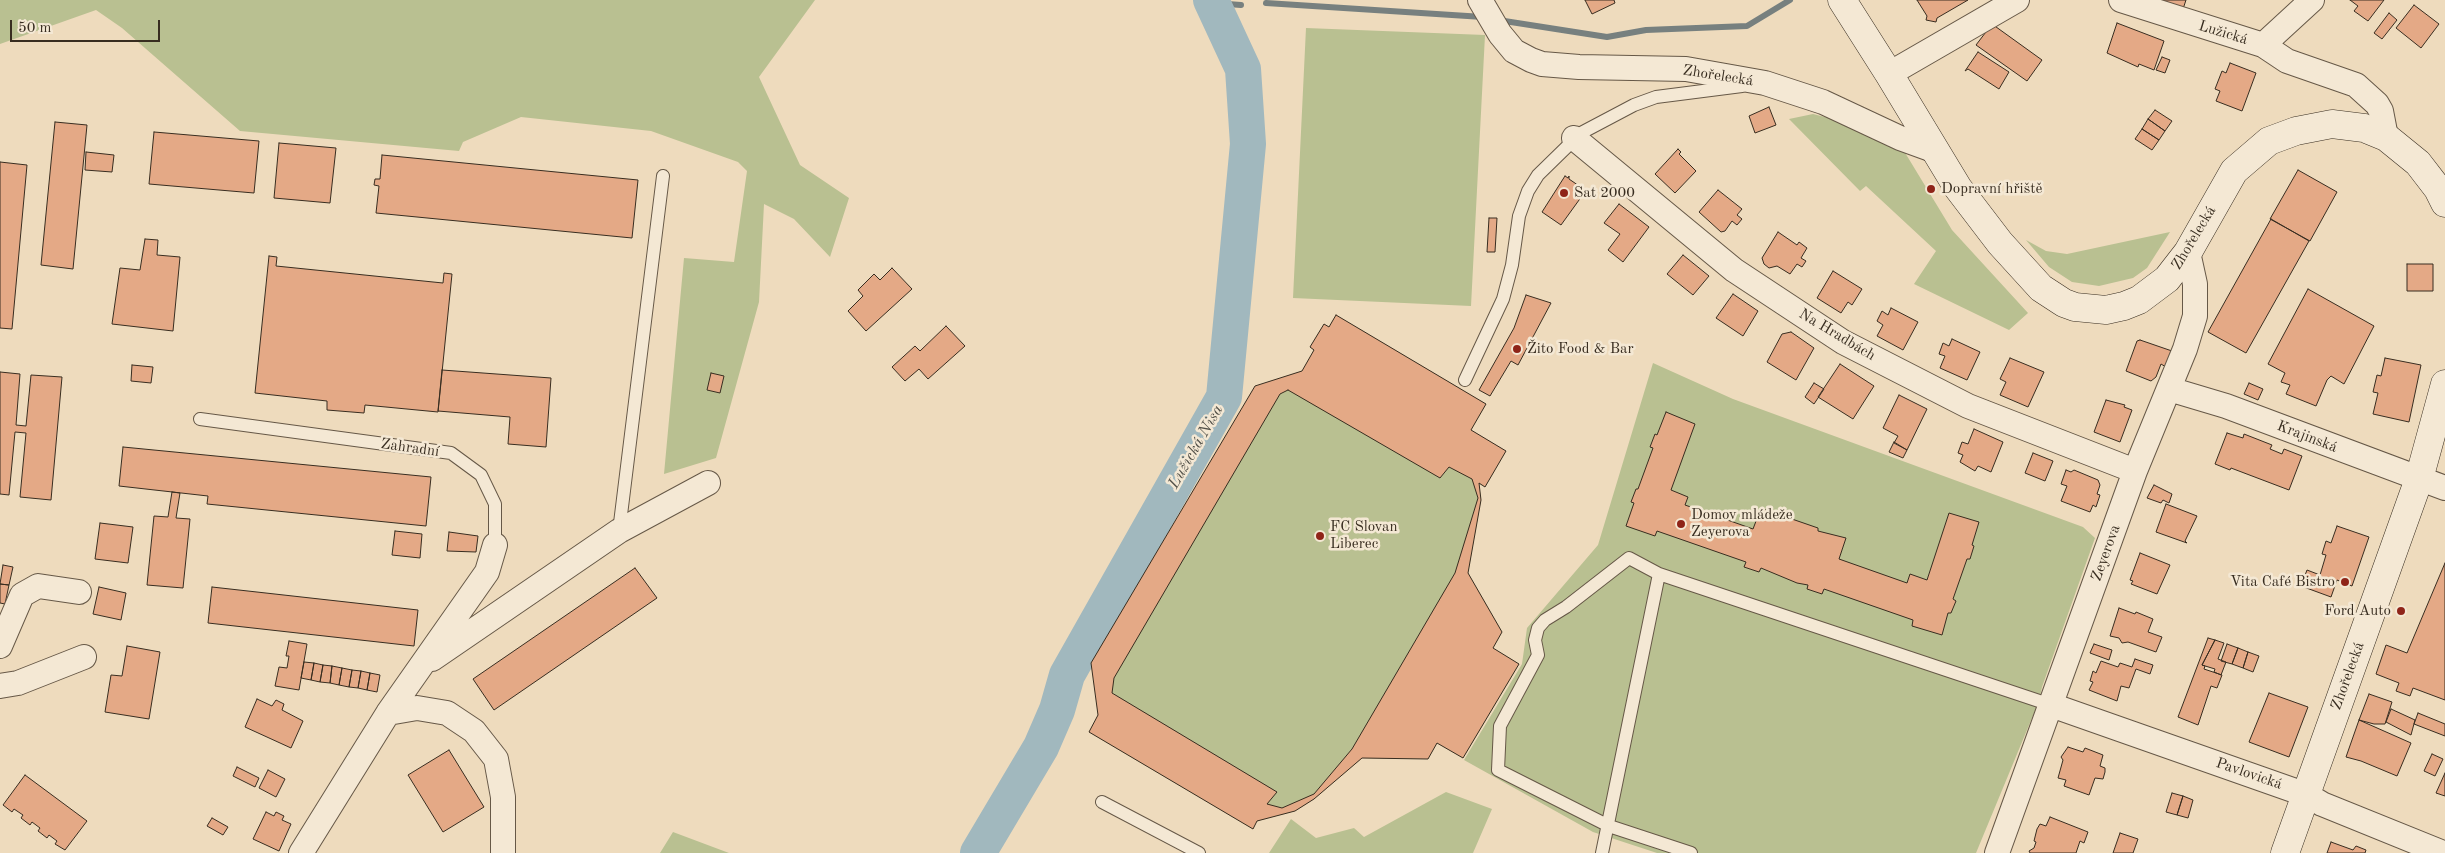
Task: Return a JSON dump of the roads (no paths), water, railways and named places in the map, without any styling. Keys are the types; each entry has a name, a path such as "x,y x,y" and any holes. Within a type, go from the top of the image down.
{"main road":[{"name":"Zhořelecká","path":"1842,0 1958,188 2000,243 2041,288 2064,303 2089,310 2106,310 2132,303 2167,279 2188,252 2234,171 2269,141 2296,131 2332,124 2364,128 2386,137 2418,163 2438,189 2445,203"},
{"name":"Zhořelecká","path":"2285,853 2307,795 2437,482 2445,384"}],"street":[{"name":"Zhořelecká","path":"1480,0 1500,34 1514,51 1542,64 1686,70 1765,83 1823,102 1900,138 1933,150"},
{"path":"1889,74 2017,0"},
{"name":"Lužická","path":"2121,0 2263,45 2312,0"},
{"path":"2263,45 2287,61 2356,85 2366,92 2381,111 2386,137"},
{"name":"Na Hradbách","path":"1574,138 1734,270 1843,342 1968,406 2135,470"},
{"name":"Zeyerova","path":"1996,853 2135,470 2185,349 2194,316 2195,284 2188,252"},
{"name":"Krajinská","path":"2169,389 2226,406 2437,482"},
{"name":"Zahradní","path":"416,671 619,531 708,483"},
{"name":"Zahradní","path":"301,853 388,713 487,572 495,545"},
{"path":"0,646 22,595 38,586 79,592"},
{"path":"0,686 18,683 84,657"},
{"name":"Pavlovická","path":"2051,705 2307,795 2322,804 2443,853"},
{"path":"388,713 417,708 447,713 474,731 496,759 503,797 503,853"}],"lane":[{"path":"1465,380 1503,299 1512,265 1519,216 1528,191 1538,175 1574,138 1634,104 1656,97 1765,83"},
{"path":"619,531 663,176"},
{"name":"Zahradní","path":"200,419 450,453 481,475 495,504 495,545"},
{"path":"1691,853 1608,826 1498,770 1500,726 1538,655 1535,640 1538,628 1545,620 1566,607 1629,558 1659,574 2051,705"},
{"path":"1602,853 1659,574"},
{"path":"1102,802 1198,853"}],"waterway":[{"name":"Lužická Nisa","path":"978,853 1041,747 1057,710 1067,675 1224,397 1248,144 1243,69 1211,0"},
{"path":"1498,20 1607,37 1646,30 1747,26 1790,0"},
{"path":"1214,3 1241,5"},
{"path":"1266,3 1483,17"}],"place":[{"name":"Dopravní hřiště","path":"1931,189"},
{"name":"Sat 2000","path":"1564,193"},
{"name":"Žito Food & Bar","path":"1517,349"},
{"name":"Domov mládeže Zeyerova","path":"1681,524"},
{"name":"FC Slovan Liberec","path":"1320,536"},
{"name":"Vita Café Bistro","path":"2345,582"},
{"name":"Ford Auto","path":"2401,611"}]}
